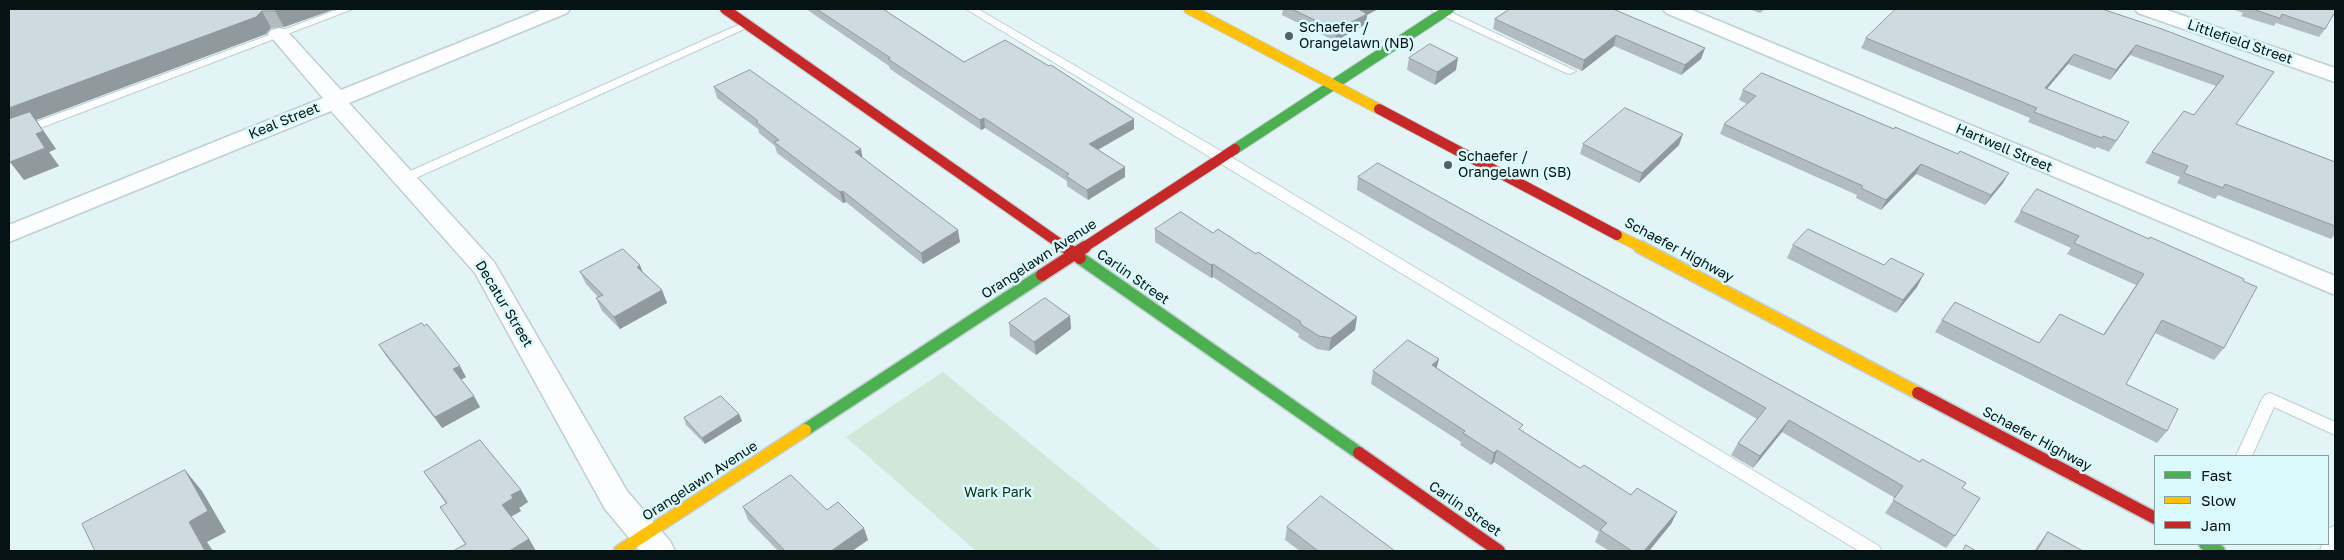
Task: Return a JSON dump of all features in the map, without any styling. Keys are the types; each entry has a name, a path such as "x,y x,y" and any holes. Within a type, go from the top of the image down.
{"street":[{"name":"Keal Street","path":"9,234 560,9"},
{"name":"Carlin Street","path":"725,9 1499,551"},
{"name":"Schaefer Highway","path":"1189,9 2154,517"},
{"name":"Hartwell Street","path":"1673,9 2335,286"},
{"name":"Littlefield Street","path":"2145,9 2335,75"},
{"name":"Orangelawn Avenue","path":"620,551 652,543 1074,254 1443,10"},
{"name":"Decatur Street","path":"279,34 331,92 334,101 343,113 485,268 616,500 652,543"},
{"path":"2207,545 2219,551"}],"lane":[{"path":"9,136 348,9"},
{"path":"971,9 1222,157 1873,551"},
{"path":"1443,10 1570,71"},
{"path":"403,179 747,24"},
{"path":"2244,455 2270,399 2335,429"},
{"path":"2328,551 2335,533"}],"green space":[{"name":"Wark Park","path":"943,372 1162,551 976,551 846,437"}],"building":[{"path":"9,9 280,9 262,11 256,17 9,108"},
{"path":"817,9 883,9 964,62 1005,40 1049,66 1051,65 1134,119 1089,144 1125,167 1087,190 1066,176 1069,174 984,118 980,120"},
{"path":"1292,9 1362,9 1360,10 1367,14 1336,30"},
{"path":"1510,9 1613,9 1705,48 1685,65 1616,35 1584,60 1495,19"},
{"path":"1896,9 2102,9 2162,29 2274,72 2236,124 2335,162 2335,226 2225,184 2223,188 2184,173 2188,166 2152,152 2184,111 2194,115 2224,76 2136,45 2116,70 2074,54 2045,88 2129,122 2116,141 2103,136 2102,138 2034,112 2037,108 1866,38"},
{"path":"2253,9 2335,9 2335,12 2325,29 2282,14 2280,18"},
{"path":"1430,44 1458,58 1437,72 1409,58"},
{"path":"750,70 861,149 855,152 958,230 921,253 843,191 840,192 774,142 779,140 714,87"},
{"path":"1762,73 1894,129 1895,127 1958,154 1960,151 2009,173 1991,195 1921,164 1886,200 1861,188 1863,186 1724,124 1756,96 1743,90"},
{"path":"1625,108 1683,134 1642,173 1583,144"},
{"path":"30,112 43,131 36,134 45,148 10,162 9,119"},
{"path":"1378,163 1920,462 1922,459 1966,483 1962,488 1980,498 1955,536 1893,500 1903,486 1789,420 1760,456 1738,443 1766,408 1358,177"},
{"path":"2037,189 2149,239 2150,237 2186,253 2244,279 2243,281 2257,287 2224,348 2162,320 2126,384 2178,409 2167,431 1942,320 1955,302 2039,343 2060,314 2104,335 2144,274 2074,243 2079,236 2021,211"},
{"path":"1181,212 1213,233 1218,229 1256,254 1258,252 1357,317 1331,338 1319,336 1213,264 1211,265 1155,229"},
{"path":"1808,229 1884,265 1891,258 1924,274 1903,300 1793,245"},
{"path":"623,249 640,265 637,267 662,290 614,317 596,298 603,295 580,272"},
{"path":"1045,298 1070,316 1034,342 1009,323"},
{"path":"422,323 424,326 427,324 460,366 453,369 474,396 435,417 379,345"},
{"path":"1408,340 1439,359 1432,365 1523,425 1519,429 1580,468 1584,465 1631,495 1637,488 1677,512 1644,551 1632,551 1600,530 1607,523 1497,450 1494,453 1463,433 1465,431 1373,371"},
{"path":"721,396 739,414 702,438 684,418"},
{"path":"480,440 521,490 511,495 513,498 502,505 529,539 509,551 453,551 466,544 440,507 447,503 424,472"},
{"path":"185,470 208,511 189,522 205,551 95,551 82,524"},
{"path":"791,475 827,510 838,502 864,528 831,551 785,551 743,507"},
{"path":"1321,496 1395,551 1318,551 1287,527"},
{"path":"2048,532 2083,551 2037,551"},
{"path":"1966,545 1976,551 1963,551"}],"traffic: fast":[{"path":"1235,149 1449,9"},
{"path":"1080,258 1359,453"},
{"path":"805,430 1042,275"},
{"path":"2207,545 2219,551"}],"traffic: slow":[{"path":"1189,9 1379,109"},
{"path":"1617,235 1918,393"},
{"path":"620,551 805,430"}],"traffic: jam":[{"path":"725,9 1080,258"},
{"path":"1379,109 1617,235"},
{"path":"1042,275 1235,149"},
{"path":"1918,393 2154,517"},
{"path":"1359,453 1499,551"}],"place":[{"name":"Schaefer / Orangelawn (NB)","path":"1289,36"},
{"name":"Schaefer / Orangelawn (SB)","path":"1448,165"}]}
